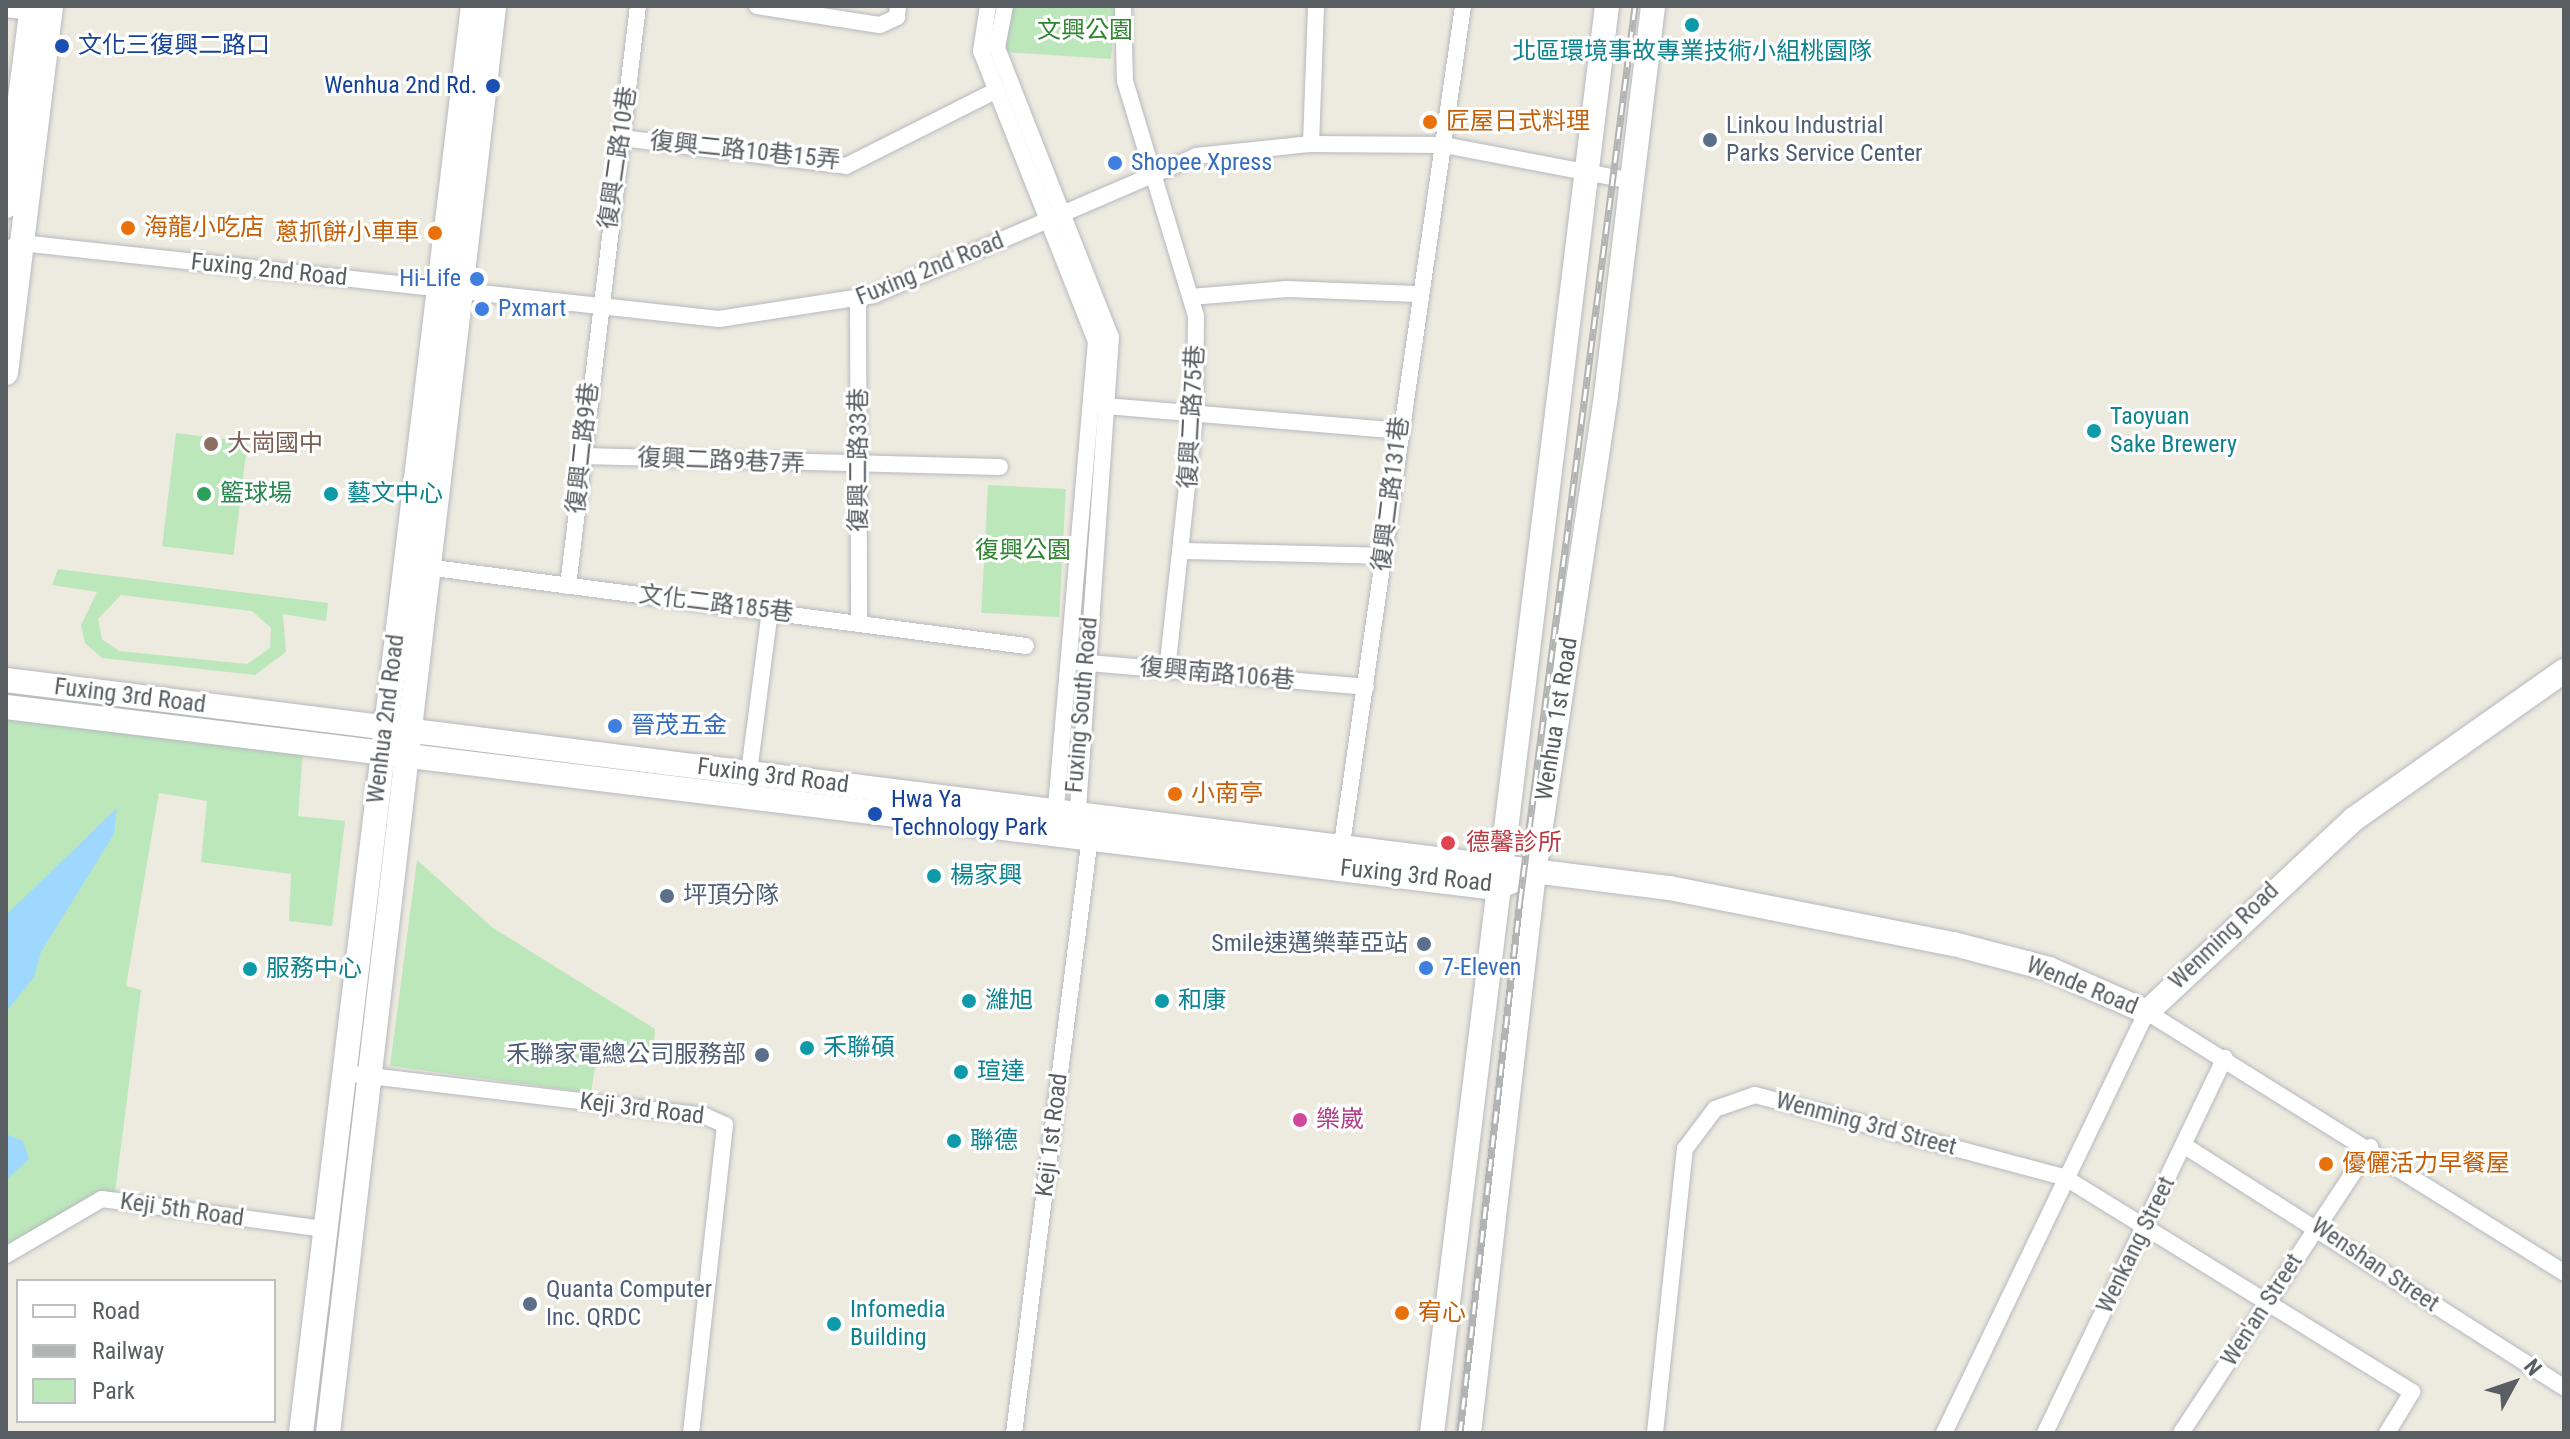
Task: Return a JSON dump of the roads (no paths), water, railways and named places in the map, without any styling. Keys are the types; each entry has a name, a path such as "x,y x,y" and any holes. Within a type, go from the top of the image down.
{"street":[{"name":"Wenhua 2nd Road","path":"450,289 473,6"},
{"name":"Wenhua 2nd Road","path":"328,1433 372,1075 408,742 417,566 450,289 494,6"},
{"name":"復興二路10巷","path":"597,310 638,6"},
{"path":"757,6 880,25 897,17 898,6"},
{"name":"Fuxing South Road","path":"988,6 981,51 995,91 1054,215"},
{"name":"Fuxing South Road","path":"1005,6 997,48 1073,263 1096,341 1067,661 1064,812 1090,837"},
{"name":"復興二路75巷","path":"1123,6 1125,81 1147,172 1191,297 1195,413 1183,551 1167,670"},
{"path":"1311,144 1316,6"},
{"name":"復興二路131巷","path":"1342,844 1366,687 1416,294 1444,145 1463,6"},
{"name":"Wenhua 1st Road","path":"1432,1433 1497,878 1607,6"},
{"name":"Wenhua 1st Road","path":"1469,1433 1534,872 1632,181 1653,6"},
{"path":"6,9 41,10"},
{"path":"6,206 41,10"},
{"path":"6,373 13,246 41,10"},
{"name":"復興二路10巷15弄","path":"622,138 846,166 995,91"},
{"name":"Fuxing 2nd Road","path":"13,246 450,289 597,310 719,319 858,299 1147,172 1196,156 1311,144 1444,145 1632,181"},
{"name":"Fuxing South Road","path":"1064,812 1086,663 1111,337 1073,263"},
{"path":"1191,297 1287,289 1416,294"},
{"name":"復興二路33巷","path":"858,299 859,621"},
{"name":"復興二路9巷","path":"568,586 597,310"},
{"path":"1105,406 1400,431"},
{"name":"復興二路9巷7弄","path":"582,456 860,466 1000,467"},
{"path":"1183,551 1383,556"},
{"name":"Wenhua 2nd Road","path":"301,1433 382,739 417,566"},
{"name":"文化二路185巷","path":"417,566 859,621 1026,646"},
{"path":"749,772 770,610"},
{"name":"復興南路106巷","path":"1067,661 1366,687"},
{"name":"Wenming Road","path":"1944,1433 2064,1177 2147,1012 2354,819 2564,671"},
{"name":"Fuxing 3rd Road","path":"6,680 382,739"},
{"name":"Fuxing 3rd Road","path":"6,707 382,739 888,801 1064,812 1342,844 1497,878"},
{"name":"Fuxing 3rd Road","path":"408,742 749,772 888,801 1090,837 1497,878 1534,872"},
{"name":"Keji 1st Road","path":"1014,1433 1090,837"},
{"name":"Wende Road","path":"1534,872 1890,927 2049,969 2147,1012 2225,1058 2370,1147 2564,1273"},
{"name":"Wenkang Street","path":"2045,1433 2225,1058"},
{"name":"Keji 3rd Road","path":"345,1073 705,1116 725,1125 691,1433"},
{"name":"Wenming 3rd Street","path":"1655,1433 1685,1149 1715,1109 1755,1095 2064,1177"},
{"name":"Wenshan Street","path":"2185,1146 2318,1225 2564,1387"},
{"name":"Wen'an Street","path":"2181,1433 2370,1147"},
{"path":"2064,1177 2143,1229 2412,1392 2387,1433"},
{"name":"Keji 5th Road","path":"6,1255 102,1199 325,1229"}],"water":[{"path":"117,808 114,834 41,952 34,977 6,1012 6,915"},
{"path":"6,1134 23,1141 29,1159 6,1180"}],"railway":[{"path":"1460,1433 1520,900 1635,6"}],"place":[{"name":"北區環境事故專業技術小組桃園隊","path":"1692,25"},
{"name":"文化三復興二路口","path":"62,46"},
{"name":"Wenhua 2nd Rd.","path":"493,86"},
{"name":"匠屋日式料理","path":"1430,122"},
{"name":"Linkou Industrial Parks Service Center","path":"1710,140"},
{"name":"Shopee Xpress","path":"1115,163"},
{"name":"海龍小吃店","path":"128,228"},
{"name":"蔥抓餅小車車","path":"435,233"},
{"name":"Hi-Life","path":"477,279"},
{"name":"Pxmart","path":"482,309"},
{"name":"Taoyuan Sake Brewery","path":"2094,431"},
{"name":"大崗國中","path":"211,444"},
{"name":"籃球場","path":"204,494"},
{"name":"藝文中心","path":"331,494"},
{"name":"晉茂五金","path":"615,726"},
{"name":"小南亭","path":"1175,794"},
{"name":"Hwa Ya Technology Park","path":"875,814"},
{"name":"德馨診所","path":"1448,843"},
{"name":"楊家興","path":"934,876"},
{"name":"坪頂分隊","path":"667,896"},
{"name":"Smile速邁樂華亞站","path":"1424,944"},
{"name":"7-Eleven","path":"1426,968"},
{"name":"服務中心","path":"250,969"},
{"name":"濰旭","path":"969,1001"},
{"name":"和康","path":"1162,1001"},
{"name":"禾聯碩","path":"807,1048"},
{"name":"禾聯家電總公司服務部","path":"762,1055"},
{"name":"瑄達","path":"961,1072"},
{"name":"樂崴","path":"1300,1120"},
{"name":"聯德","path":"954,1141"},
{"name":"優儷活力早餐屋","path":"2326,1164"},
{"name":"Quanta Computer Inc. QRDC","path":"530,1304"},
{"name":"宥心","path":"1402,1313"},
{"name":"Infomedia Building","path":"834,1324"}],"park label":[{"name":"文興公園","path":"1085,31"},
{"name":"復興公園","path":"1023,551"}]}
